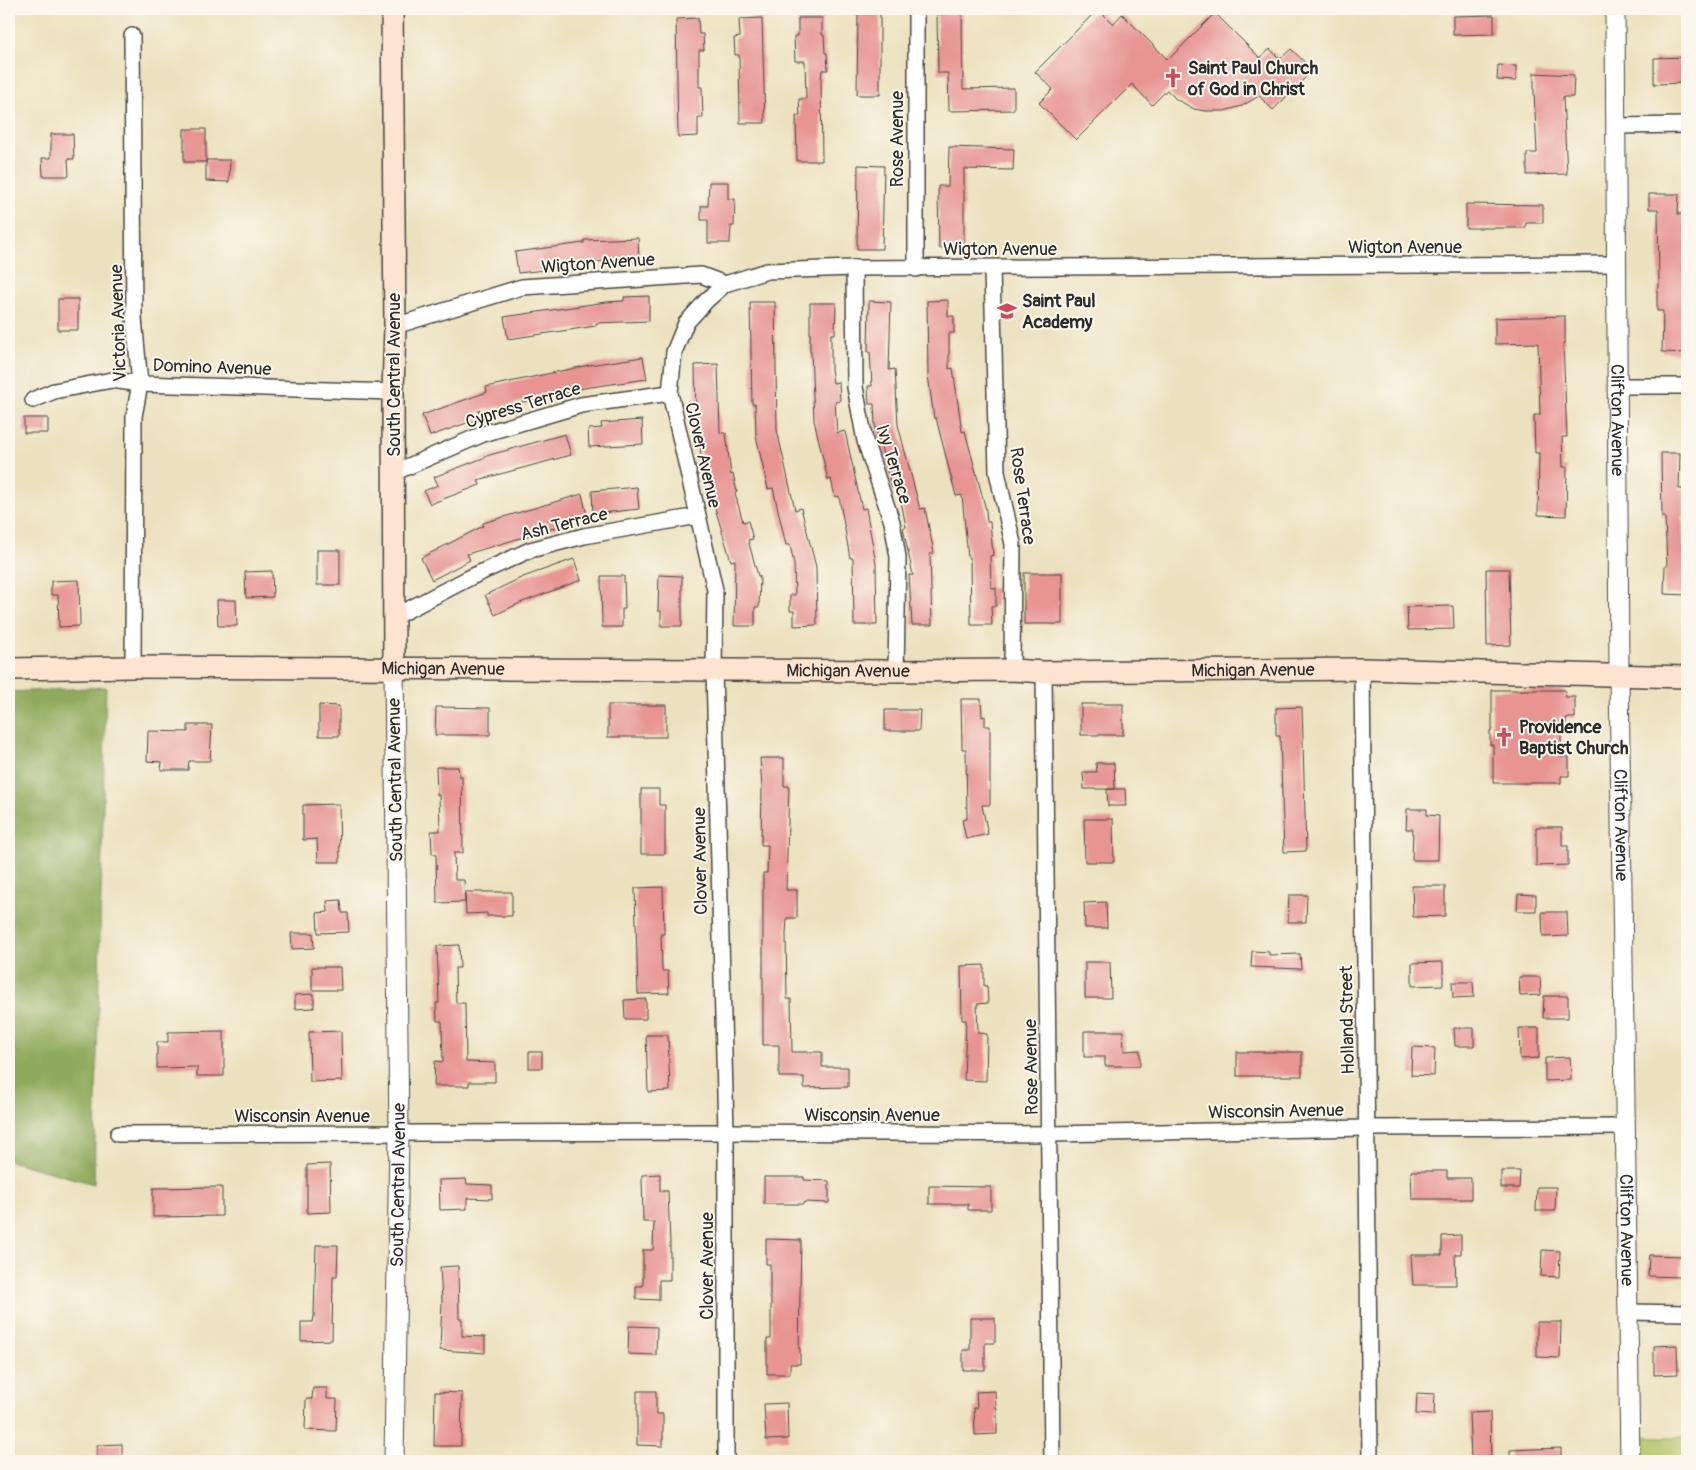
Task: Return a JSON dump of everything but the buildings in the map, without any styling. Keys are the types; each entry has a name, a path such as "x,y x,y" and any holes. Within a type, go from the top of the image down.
{"main road":[{"name":"South Central Avenue","path":"392,9 395,326 393,392 394,668"},
{"name":"Michigan Avenue","path":"9,669 133,667 1012,670 1044,672 1362,669 1687,677"}],"street":[{"name":"Rose Avenue","path":"916,9 916,269"},
{"name":"Clifton Avenue","path":"1615,9 1619,675 1630,1461"},
{"name":"Victoria Avenue","path":"132,36 134,318 140,384 134,416 133,667"},
{"path":"1616,126 1687,125"},
{"name":"Wigton Avenue","path":"395,326 522,287 701,275 725,284 767,271 854,268 1616,264"},
{"name":"Ivy Terrace","path":"854,268 855,387 865,441 892,522 898,557 896,671"},
{"name":"Rose Terrace","path":"992,268 997,472 1013,544 1012,670"},
{"name":"Clover Avenue","path":"725,284 686,323 674,352 670,393 715,590 714,670 726,1132 726,1461"},
{"name":"Domino Avenue","path":"33,400 54,391 112,380 140,384 393,392"},
{"path":"1617,386 1687,386"},
{"name":"Cypress Terrace","path":"393,473 483,434 581,405 670,393"},
{"name":"Ash Terrace","path":"394,617 471,577 530,550 584,536 698,516"},
{"name":"South Central Avenue","path":"394,668 399,1134 394,1461"},
{"name":"Holland Street","path":"1362,669 1370,1461"},
{"name":"Rose Avenue","path":"1044,672 1052,1461"},
{"name":"Wisconsin Avenue","path":"118,1134 726,1132 1050,1134 1366,1128 1626,1127"},
{"path":"1628,1312 1687,1313"}],"green space":[{"path":"106,687 94,1184 9,1161 9,692"},
{"path":"1640,1437 1687,1437 1687,1461 1640,1461"}],"place":[{"name":"Saint Paul Church of God in Christ","path":"1173,78"},
{"name":"Saint Paul Academy","path":"1007,311"},
{"name":"Providence Baptist Church","path":"1504,737"}]}
